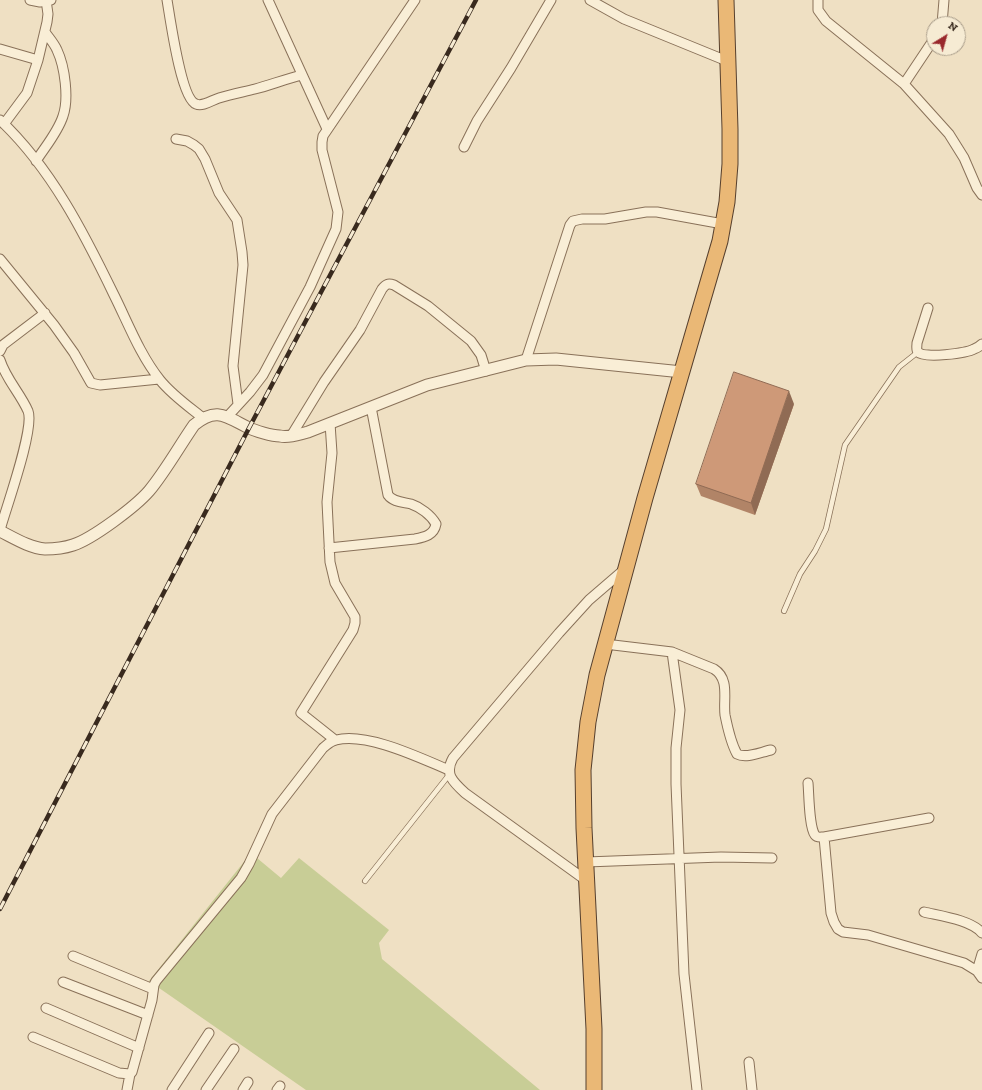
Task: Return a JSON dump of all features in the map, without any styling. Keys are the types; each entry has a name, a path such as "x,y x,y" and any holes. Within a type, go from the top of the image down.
{"highway":[{"path":"594,1090 594,1029 583,770 588,722 597,675 645,498 720,241 727,202 730,164 726,0"}],"street":[{"path":"30,0 48,0 48,14 38,60 27,93 2,122 45,172 89,244 147,362 168,389 203,418"},
{"path":"166,0 178,66 189,98 194,103 200,105 302,75"},
{"path":"268,0 327,129"},
{"path":"228,416 263,375 310,287 336,228 338,212 322,150 322,142 327,129 415,0"},
{"path":"464,147 477,121 511,68 550,0"},
{"path":"590,0 624,19 727,61"},
{"path":"818,0 818,10 826,21 904,84 949,134 964,158 977,188 982,194"},
{"path":"943,16 944,0"},
{"path":"36,161 61,122 65,111 66,101 66,91 61,61 53,43 44,32"},
{"path":"0,49 38,60"},
{"path":"904,84 926,50"},
{"path":"176,139 187,141 194,145 202,153 219,193 237,220 242,252 242,281 233,366 238,404"},
{"path":"526,360 570,225 573,222 582,219 605,219 646,212 657,212 723,224"},
{"path":"0,258 69,345 91,382 100,385 159,379"},
{"path":"291,436 324,382 360,330 385,285 390,283 420,301 471,341 481,355 486,370"},
{"path":"928,308 917,343 916,348 918,352 921,354 930,355 965,352 982,344"},
{"path":"0,350 3,345 44,313"},
{"path":"0,360 7,377 28,412 30,420 28,436 0,531 31,546 44,549 60,549 73,545 88,538 122,515 148,492 194,425 203,418 212,414 228,416 249,428 280,436 291,436 330,423 427,385 526,360 556,359 682,372"},
{"path":"329,548 415,539 428,536 435,528 436,524 429,515 418,507 394,500 388,495 371,407"},
{"path":"330,423 332,453 327,502 332,574 335,583 355,617 355,623 349,636 301,713 335,740"},
{"path":"587,881 465,793 457,786 449,772 450,763 559,633 594,596 626,568"},
{"path":"605,644 672,652 714,669 722,675 725,687 725,715 737,754 744,756 771,750"},
{"path":"672,652 680,710 676,748 676,778 684,974 697,1090"},
{"path":"127,1090 130,1074 133,1069 148,1015 154,985 160,975 241,878 250,864 267,823 277,807 323,748 335,740 362,740 396,749 449,772"},
{"path":"808,783 812,829 818,837 929,818"},
{"path":"824,837 831,913 838,929 843,932 868,935 964,963 980,974 982,954"},
{"path":"586,862 721,857 772,858"},
{"path":"924,912 968,923 979,929 982,933"},
{"path":"73,956 153,989"},
{"path":"64,982 148,1015"},
{"path":"46,1008 139,1048"},
{"path":"172,1090 209,1033"},
{"path":"34,1037 119,1073 130,1074"},
{"path":"206,1090 234,1049"},
{"path":"749,1062 752,1090"},
{"path":"243,1090 248,1082"}],"lane":[{"path":"784,611 800,574 822,539 826,529 845,445 899,367 918,352"},
{"path":"365,881 449,772"}],"green space":[{"path":"251,853 281,878 299,858 389,930 379,943 382,959 540,1090 306,1090 149,981"}],"building":[{"path":"734,372 789,391 751,503 696,484"}],"railway":[{"path":"0,909 249,428 476,0"}]}
